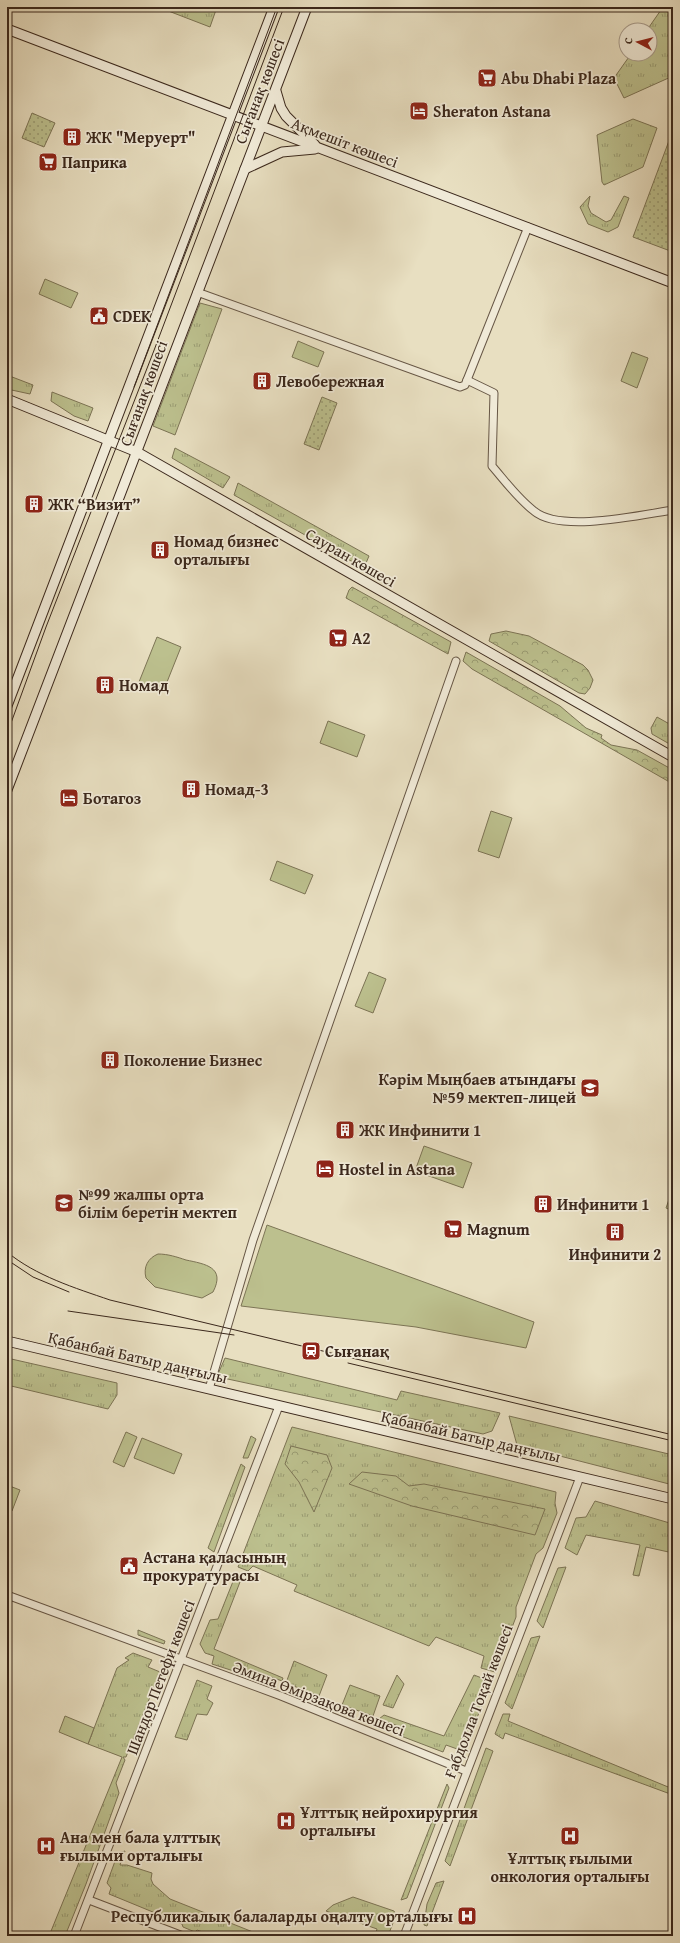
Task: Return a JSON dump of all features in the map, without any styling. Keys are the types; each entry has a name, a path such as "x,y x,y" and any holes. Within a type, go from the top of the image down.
{"main road":[{"name":"Сығанақ көшесі","path":"7,706 274,7"},
{"name":"Сығанақ көшесі","path":"7,790 307,7"},
{"name":"Ақмешіт көшесі","path":"7,29 673,283"},
{"path":"276,91 281,108 286,116 319,148"},
{"path":"245,169 282,152 319,148"},
{"name":"Сауран көшесі","path":"7,399 110,439 137,452 673,757"},
{"name":"Қабанбай Батыр даңғылы","path":"7,1341 673,1499"},
{"name":"Қабанбай Батыр даңғылы","path":"7,1347 254,1404 262,1402"}],"street":[{"path":"197,292 456,387 464,385 467,380 528,227"},
{"path":"467,380 494,393 492,466 534,512 548,519 569,522 618,519 673,510"},
{"path":"208,1389 253,1240 456,662"},
{"name":"Шандор Петефи көшесі","path":"74,1936 182,1661 279,1406"},
{"name":"Ғабдолла Тоқай көшесі","path":"404,1936 580,1477"},
{"name":"Әмина Өмірзақова көшесі","path":"7,1595 182,1661 281,1696 466,1771"},
{"path":"89,1900 183,1936"}],"green space":[{"path":"158,7 217,7 210,27"},
{"path":"663,7 673,7 673,76 624,98 614,78 625,62 658,62 658,22 653,22"},
{"path":"32,113 55,123 44,147 22,138"},
{"path":"633,119 657,128 643,167 604,185 602,182 597,135"},
{"path":"673,130 673,252 633,237"},
{"path":"590,196 588,206 591,213 606,222 611,220 624,196 629,198 618,227 608,232 588,224 580,207"},
{"path":"45,279 78,293 71,308 39,294"},
{"path":"200,303 222,309 175,435 153,426"},
{"path":"298,341 324,352 318,367 292,357"},
{"path":"632,352 648,358 637,388 621,381"},
{"path":"7,375 33,385 30,394 7,389"},
{"path":"52,392 93,408 88,421 74,416 51,401"},
{"path":"322,397 337,403 319,450 304,444"},
{"path":"175,448 230,477 223,488 172,458"},
{"path":"238,483 369,556 366,563 360,566 234,495"},
{"path":"352,587 451,642 448,654 346,598"},
{"path":"506,631 529,636 583,665 588,670 593,680 590,688 585,694 579,693 489,641 491,634"},
{"path":"157,637 181,647 163,692 139,682"},
{"path":"466,652 560,706 586,728 602,735 601,738 611,745 637,750 673,770 673,784 472,669 463,661"},
{"path":"657,717 673,726 673,746 652,734 651,728"},
{"path":"328,721 365,735 357,757 320,743"},
{"path":"491,811 512,818 499,858 478,851"},
{"path":"277,861 313,875 305,894 270,880"},
{"path":"369,972 386,979 373,1013 355,1006"},
{"path":"424,1146 472,1163 463,1188 415,1171"},
{"path":"673,1188 673,1211 666,1208"},
{"path":"267,1225 534,1322 526,1348 416,1327 241,1306"},
{"path":"158,1254 169,1255 200,1263 212,1268 217,1277 213,1292 202,1298 155,1287 146,1278 145,1270 149,1260"},
{"path":"7,1358 117,1383 117,1395 108,1409 7,1385"},
{"path":"225,1358 397,1400 401,1391 500,1413 492,1431 483,1434 223,1378 218,1374"},
{"path":"509,1416 673,1455 673,1485 517,1445"},
{"path":"292,1427 556,1492 555,1503 557,1513 543,1548 536,1554 516,1607 516,1617 495,1672 481,1668 484,1656 436,1637 429,1646 294,1591 297,1585 253,1566 248,1571 238,1567"},
{"path":"126,1432 137,1437 124,1467 113,1462"},
{"path":"251,1436 256,1439 248,1458 243,1458"},
{"path":"142,1438 182,1454 174,1474 134,1458"},
{"path":"291,1446 327,1455 332,1468 314,1512 299,1482 285,1464"},
{"path":"241,1464 245,1467 214,1552 208,1548"},
{"path":"362,1472 396,1476 409,1486 424,1484 545,1509 535,1535 412,1506 349,1484"},
{"path":"7,1485 20,1490 12,1511 7,1509"},
{"path":"595,1501 673,1524 673,1553 646,1547 639,1576 633,1575 640,1545 586,1535 577,1555 565,1548 576,1518 586,1517"},
{"path":"566,1567 543,1628 537,1621 558,1568"},
{"path":"234,1579 240,1582 214,1649 283,1678 282,1681 255,1671 249,1676 212,1664 214,1656 205,1653 200,1644 210,1620 218,1619"},
{"path":"185,1609 188,1615 179,1641 173,1638"},
{"path":"138,1630 165,1641 164,1644 138,1635"},
{"path":"540,1636 512,1709 505,1703 531,1638"},
{"path":"133,1653 152,1660 148,1667 160,1672 126,1757 123,1757 125,1760 116,1783 119,1793 86,1884 65,1936 49,1936 122,1757 88,1744 117,1668 129,1660 125,1658"},
{"path":"294,1661 327,1675 319,1696 286,1683"},
{"path":"397,1675 404,1684 393,1708 383,1705"},
{"path":"474,1675 492,1682 468,1739 465,1738 460,1750 446,1745 443,1752 401,1736 401,1727 379,1719 384,1715 444,1736"},
{"path":"197,1680 212,1686 207,1699 213,1703 207,1715 197,1714 187,1740 175,1737"},
{"path":"350,1685 380,1696 373,1716 342,1705"},
{"path":"503,1714 510,1714 508,1721 673,1789 673,1795 505,1733 503,1739 495,1734"},
{"path":"65,1716 94,1728 88,1744 59,1732"},
{"path":"486,1748 493,1751 450,1866 445,1861"},
{"path":"447,1784 449,1788 407,1898 401,1900"},
{"path":"125,1851 120,1865 127,1865 152,1873 151,1879 153,1884 170,1899 263,1936 214,1936 197,1930 195,1932 183,1927 182,1924 109,1894 111,1888 107,1883 118,1853"},
{"path":"444,1881 427,1926 424,1925 427,1904 436,1883"},
{"path":"353,1897 394,1911 396,1915 388,1936 375,1936 377,1929 326,1911 333,1905"}],"tram line":[{"path":"134,387 277,7"},
{"path":"7,734 46,627 153,353 284,7"},
{"path":"7,1252 43,1275 110,1300 673,1435"},
{"path":"12,1263 33,1277 69,1292"},
{"path":"68,1311 234,1335"},
{"path":"348,1363 673,1441"}],"place":[{"name":"Abu Dhabi Plaza","path":"487,78"},
{"name":"Sheraton Astana","path":"419,111"},
{"name":"ЖК \"Меруерт\"","path":"72,137"},
{"name":"Паприка","path":"48,162"},
{"name":"CDEK","path":"99,316"},
{"name":"Левобережная","path":"262,381"},
{"name":"ЖК “Визит”","path":"34,504"},
{"name":"Номад бизнес орталығы","path":"160,550"},
{"name":"А2","path":"338,638"},
{"name":"Номад","path":"105,685"},
{"name":"Номад-3","path":"191,789"},
{"name":"Ботагоз","path":"69,798"},
{"name":"Поколение Бизнес","path":"110,1060"},
{"name":"Кәрім Мыңбаев атындағы №59 мектеп-лицей","path":"590,1088"},
{"name":"ЖК Инфинити 1","path":"345,1130"},
{"name":"Hostel in Astana","path":"325,1169"},
{"name":"№99 жалпы орта білім беретін мектеп","path":"64,1203"},
{"name":"Инфинити 1","path":"543,1204"},
{"name":"Magnum","path":"453,1229"},
{"name":"Инфинити 2","path":"615,1232"},
{"name":"Сығанақ","path":"311,1351"},
{"name":"Астана қаласының прокуратурасы","path":"129,1566"},
{"name":"Ұлттық нейрохирургия орталығы","path":"286,1821"},
{"name":"Ұлттық ғылыми онкология орталығы","path":"570,1836"},
{"name":"Ана мен бала ұлттық ғылыми орталығы","path":"46,1846"},
{"name":"Республикалық балаларды оңалту орталығы","path":"467,1916"}]}
